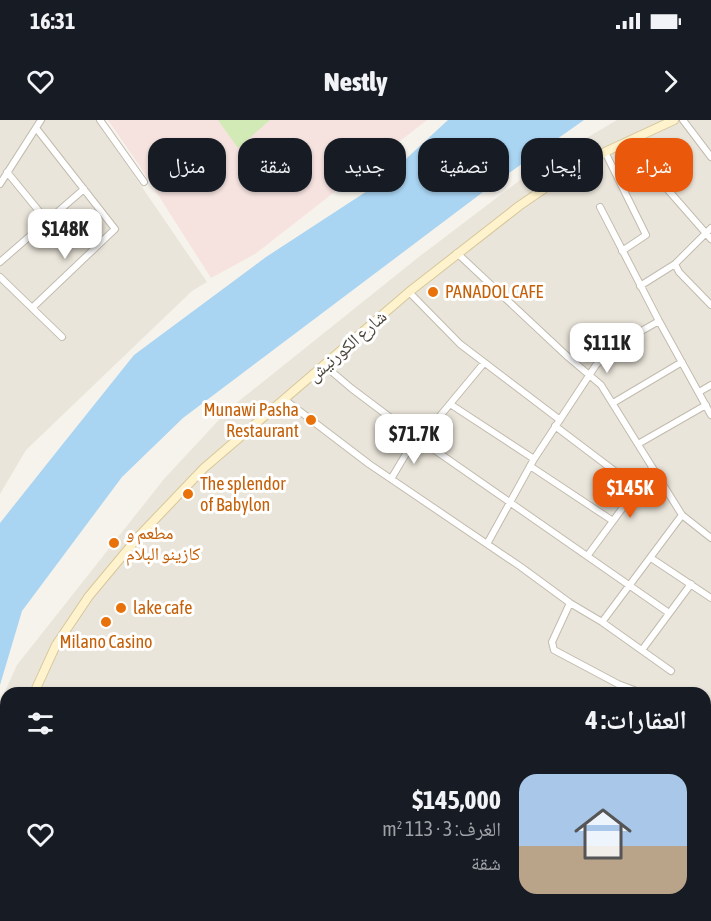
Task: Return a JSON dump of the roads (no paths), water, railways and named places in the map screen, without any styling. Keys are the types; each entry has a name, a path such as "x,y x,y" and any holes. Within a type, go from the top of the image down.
{"street":[{"path":"0,184 41,120"},
{"path":"100,120 144,182"},
{"name":"شارع الكورنيش","path":"634,138 674,120"},
{"path":"683,120 711,157"},
{"path":"32,308 115,229 36,128"},
{"name":"شارع الكورنيش","path":"36,687 46,663 77,612 101,580 139,536 204,468 457,253 551,184 615,147"},
{"path":"605,152 646,235 622,251"},
{"path":"7,172 47,221"},
{"path":"0,262 84,189"},
{"path":"640,286 675,264 709,234 670,192"},
{"path":"600,207 658,321 711,415"},
{"path":"457,253 601,385 682,515 711,538"},
{"path":"675,264 679,272 711,305"},
{"path":"0,277 62,337"},
{"path":"409,292 447,332 560,420"},
{"path":"487,544 534,459 600,360 615,346 658,321"},
{"path":"613,402 682,362"},
{"path":"391,479 418,439 484,363"},
{"path":"324,365 418,439 669,613"},
{"path":"699,392 711,385"},
{"path":"285,400 341,444 671,671"},
{"path":"450,404 534,459"},
{"path":"638,444 706,405"},
{"path":"555,426 637,488"},
{"path":"530,466 613,521"},
{"path":"588,555 652,468"},
{"path":"602,622 682,515"},
{"path":"651,558 711,598"},
{"path":"642,650 691,584"},
{"path":"570,603 552,642 554,650 626,687"}],"water":[{"path":"448,120 584,120 559,138 521,138 521,165 509,173 509,138 429,138"},
{"path":"418,148 418,192 483,192 183,418 122,477 22,611 0,685 0,523 134,355 266,257 366,192 406,192 406,159"}],"place":[{"name":"PANADOL CAFE","path":"433,292"},
{"name":"Munawi Pasha Restaurant","path":"311,420"},
{"name":"The splendor of Babylon","path":"188,494"},
{"name":"مطعم و كازينو البلام","path":"114,543"},
{"name":"lake cafe","path":"121,608"},
{"name":"Milano Casino","path":"106,622"}]}
